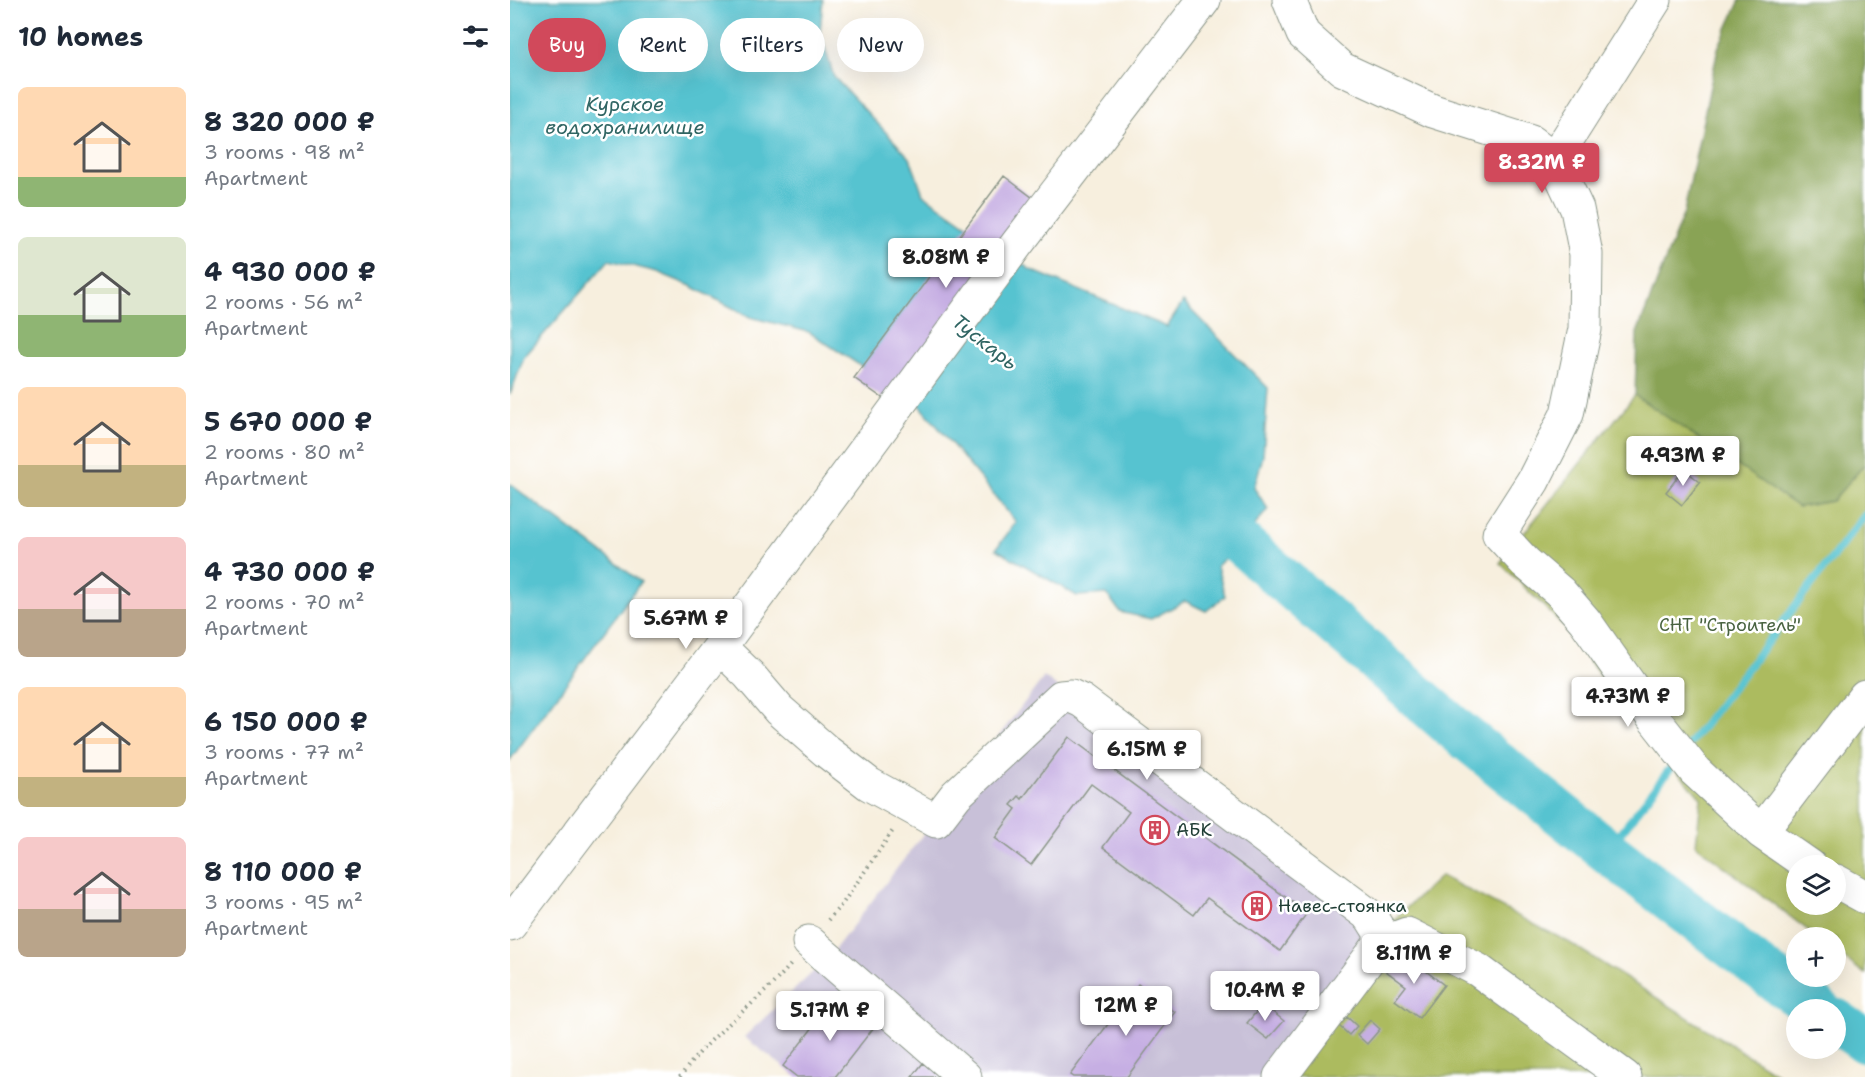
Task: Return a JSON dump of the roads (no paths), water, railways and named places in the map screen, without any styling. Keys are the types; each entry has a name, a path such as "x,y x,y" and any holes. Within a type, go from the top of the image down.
{"street":[{"path":"510,924 720,647 1017,244 1204,0"},
{"path":"1289,0 1303,34 1342,69 1434,111 1531,142 1554,160 1577,209 1586,254 1585,329 1567,414 1533,481 1500,534 1525,562 1560,592 1585,621 1654,719 1695,771 1761,832 1794,855"},
{"path":"1554,160 1655,0"},
{"path":"720,647 749,675 779,710 826,751 868,784 936,821 956,795 1061,697 1071,696 1082,701 1370,916 1380,932 1380,944"},
{"path":"1761,832 1865,696"},
{"path":"1846,887 1865,897"},
{"path":"1281,1077 1380,944 1407,934 1478,970 1624,1077"},
{"path":"809,942 965,1077"}],"water":[{"path":"510,0 823,0 821,18 720,18 720,72 825,72 825,48 834,77 910,158 923,194 1031,270 1167,327 1183,302 1268,388 1263,456 1254,488 1268,509 1241,543 1217,566 1225,596 1206,611 1185,601 1151,619 1120,612 1107,594 1077,596 996,549 1016,522 919,404 809,332 750,317 691,286 657,272 609,260 524,357 510,395"},
{"path":"510,484 641,582 510,760"}],"waterway":[{"path":"1193,505 1241,543 1455,729 1607,851 1803,999"},
{"path":"1687,747 1865,515"},
{"path":"1607,851 1676,761"},
{"path":"1846,1028 1865,1041"}],"place":[{"name":"АБК","path":"1155,830"},
{"name":"Навес-стоянка","path":"1257,906"}],"water label":[{"name":"Курское водохранилище","path":"625,116"},
{"name":"Тускарь","path":"985,342"}],"park label":[{"name":"СНТ \"Строитель\"","path":"1730,625"}]}
